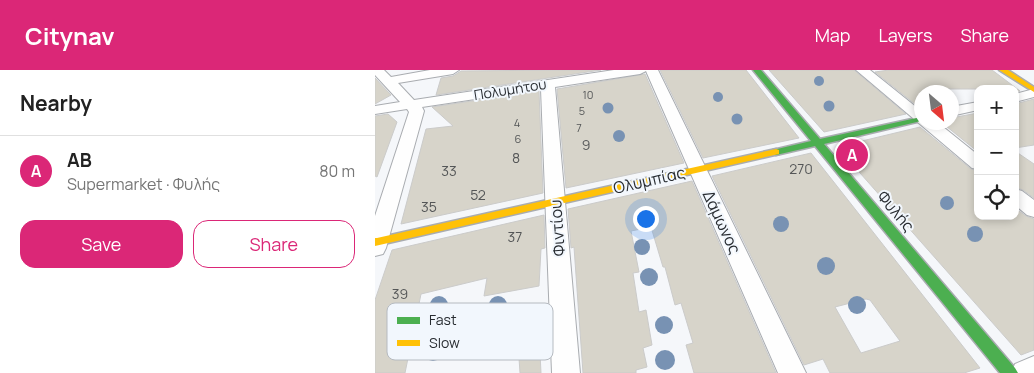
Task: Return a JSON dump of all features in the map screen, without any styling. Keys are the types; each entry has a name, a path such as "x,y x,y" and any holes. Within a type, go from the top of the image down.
{"street":[{"path":"376,245 417,111 377,70"},
{"path":"388,81 453,70"},
{"name":"Πολυμήτου","path":"375,110 640,70"},
{"name":"Δάμωνος","path":"652,70 792,373"},
{"name":"Φυλής","path":"757,70 1010,373"},
{"path":"862,70 914,112"},
{"path":"1003,70 1034,92"},
{"name":"Φιντίου","path":"548,84 566,373"},
{"path":"1019,97 1034,92"},
{"path":"959,110 974,107"},
{"name":"Ολυμπίας","path":"376,245 914,120"},
{"path":"937,130 974,161"},
{"path":"1019,198 1034,210"},
{"path":"1025,373 1034,369"}],"building":[{"path":"601,70 436,95 441,78 453,76 461,71"},
{"path":"660,70 746,70 799,138 703,158"},
{"path":"769,70 854,70 906,114 824,132"},
{"path":"889,70 992,70 1012,85 974,85 974,89 959,89 959,85 914,85 914,103 875,72"},
{"path":"645,74 684,163 566,188 557,89"},
{"path":"375,78 391,95 375,104"},
{"path":"539,91 543,193 401,224 426,129 453,126 432,107"},
{"path":"1034,99 1034,145 1019,147 1019,103"},
{"path":"388,114 397,122 377,177 375,176 375,116"},
{"path":"974,114 974,149 951,130 959,130 959,117"},
{"path":"914,128 914,130 924,130 974,170 974,220 1019,220 1019,211 1034,219 1034,350 1021,355 837,147"},
{"path":"811,153 980,368 964,373 830,373 823,359 804,365 712,176","holes":["866,299 870,300 900,341 861,353 835,307"]},
{"path":"1019,154 1034,164 1034,198 1019,188"},
{"path":"692,181 776,373 694,373 686,345 693,343 681,303 675,305 665,267 663,267 651,227 631,231 639,272 633,273 639,312 646,310 652,345 643,348 647,367 636,370 636,373 583,373 574,247 571,248 568,209"},
{"path":"544,215 545,248 541,249 539,286 484,296 487,278 421,294 419,303 387,303 387,360 408,360 405,373 375,373 375,300 392,250"},
{"path":"519,360 540,360 541,373 520,373"}],"traffic: fast":[{"path":"757,70 1010,373"},
{"path":"776,152 914,121"}],"traffic: slow":[{"path":"1003,70 1034,90"},
{"path":"377,242 776,152"}],"place":[{"name":"AB","path":"852,155"}]}
